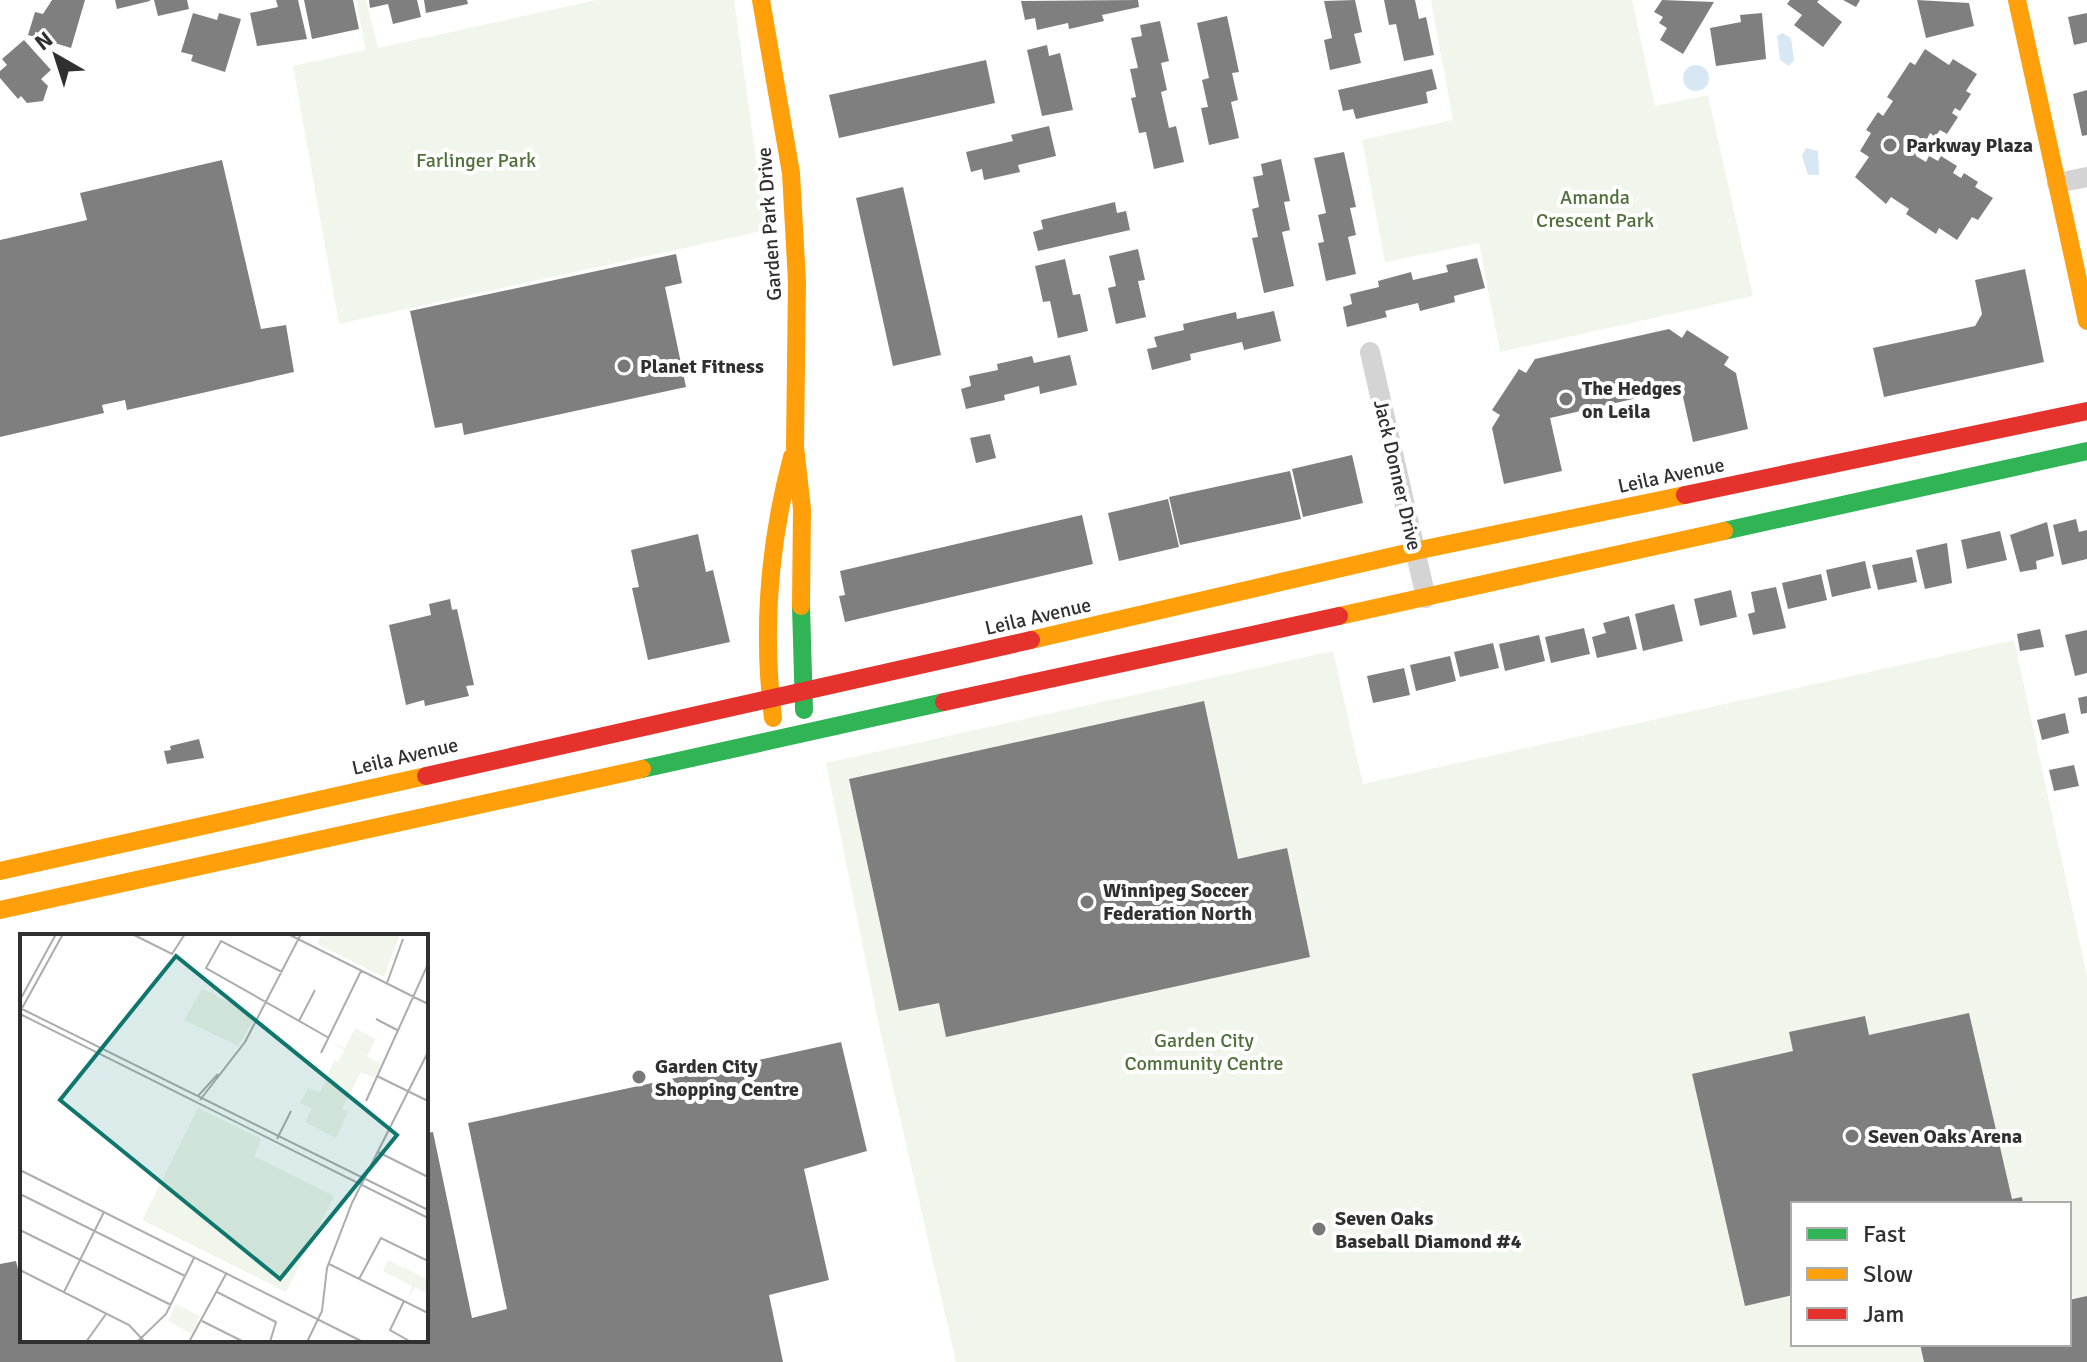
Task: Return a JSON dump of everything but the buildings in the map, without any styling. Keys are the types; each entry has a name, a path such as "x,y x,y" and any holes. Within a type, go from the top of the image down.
{"main road":[{"name":"Garden Park Drive","path":"761,0 791,173 797,282 795,447 802,509 802,692 808,732"},
{"path":"2017,0 2087,321"},
{"name":"Leila Avenue","path":"0,871 1415,551 2087,411"},
{"name":"Garden Park Drive","path":"777,739 767,658 777,505 795,447"},
{"path":"0,910 2087,451"}],"street":[{"path":"2057,183 2087,177"},
{"name":"Jack Donner Drive","path":"1370,352 1426,598"}],"green space":[{"name":"Farlinger Park","path":"356,0 366,0 378,48 596,0 734,0 766,230 339,324 293,66 366,50"},
{"name":"Amanda Crescent Park","path":"1431,0 1632,0 1655,106 1708,95 1753,296 1500,352 1479,243 1385,262 1362,140 1453,120"},
{"name":"Garden City Community Centre","path":"2014,640 2087,976 2087,1362 956,1362 879,1026 826,763 1333,651 1363,784"}],"water":[{"path":"1782,33 1791,38 1794,60 1789,66 1780,60 1777,36"},
{"path":"1696,65 1705,69 1709,78 1705,87 1696,91 1687,87 1683,78 1687,69"},
{"path":"1806,148 1818,151 1819,175 1808,175 1802,156"}],"traffic: fast":[{"path":"1724,531 2087,451"},
{"path":"801,606 804,710"},
{"path":"642,769 944,702"}],"traffic: slow":[{"path":"761,0 791,173 797,282 795,447 802,509 801,606"},
{"path":"2017,0 2087,321"},
{"path":"773,718 768,652 770,587 778,522 792,457"},
{"path":"1031,640 1415,551 1685,495"},
{"path":"1339,616 1724,531"},
{"path":"0,910 642,769"},
{"path":"0,871 426,776"}],"traffic: jam":[{"path":"1685,495 2087,411"},
{"path":"944,702 1339,616"},
{"path":"426,776 1031,640"}],"place":[{"name":"Parkway Plaza","path":"1890,145"},
{"name":"Planet Fitness","path":"624,366"},
{"name":"The Hedges on Leila","path":"1566,399"},
{"name":"Winnipeg Soccer Federation North","path":"1087,902"},
{"name":"Garden City Shopping Centre","path":"639,1077"},
{"name":"Seven Oaks Arena","path":"1852,1136"},
{"name":"Seven Oaks Baseball Diamond #4","path":"1319,1229"}]}
